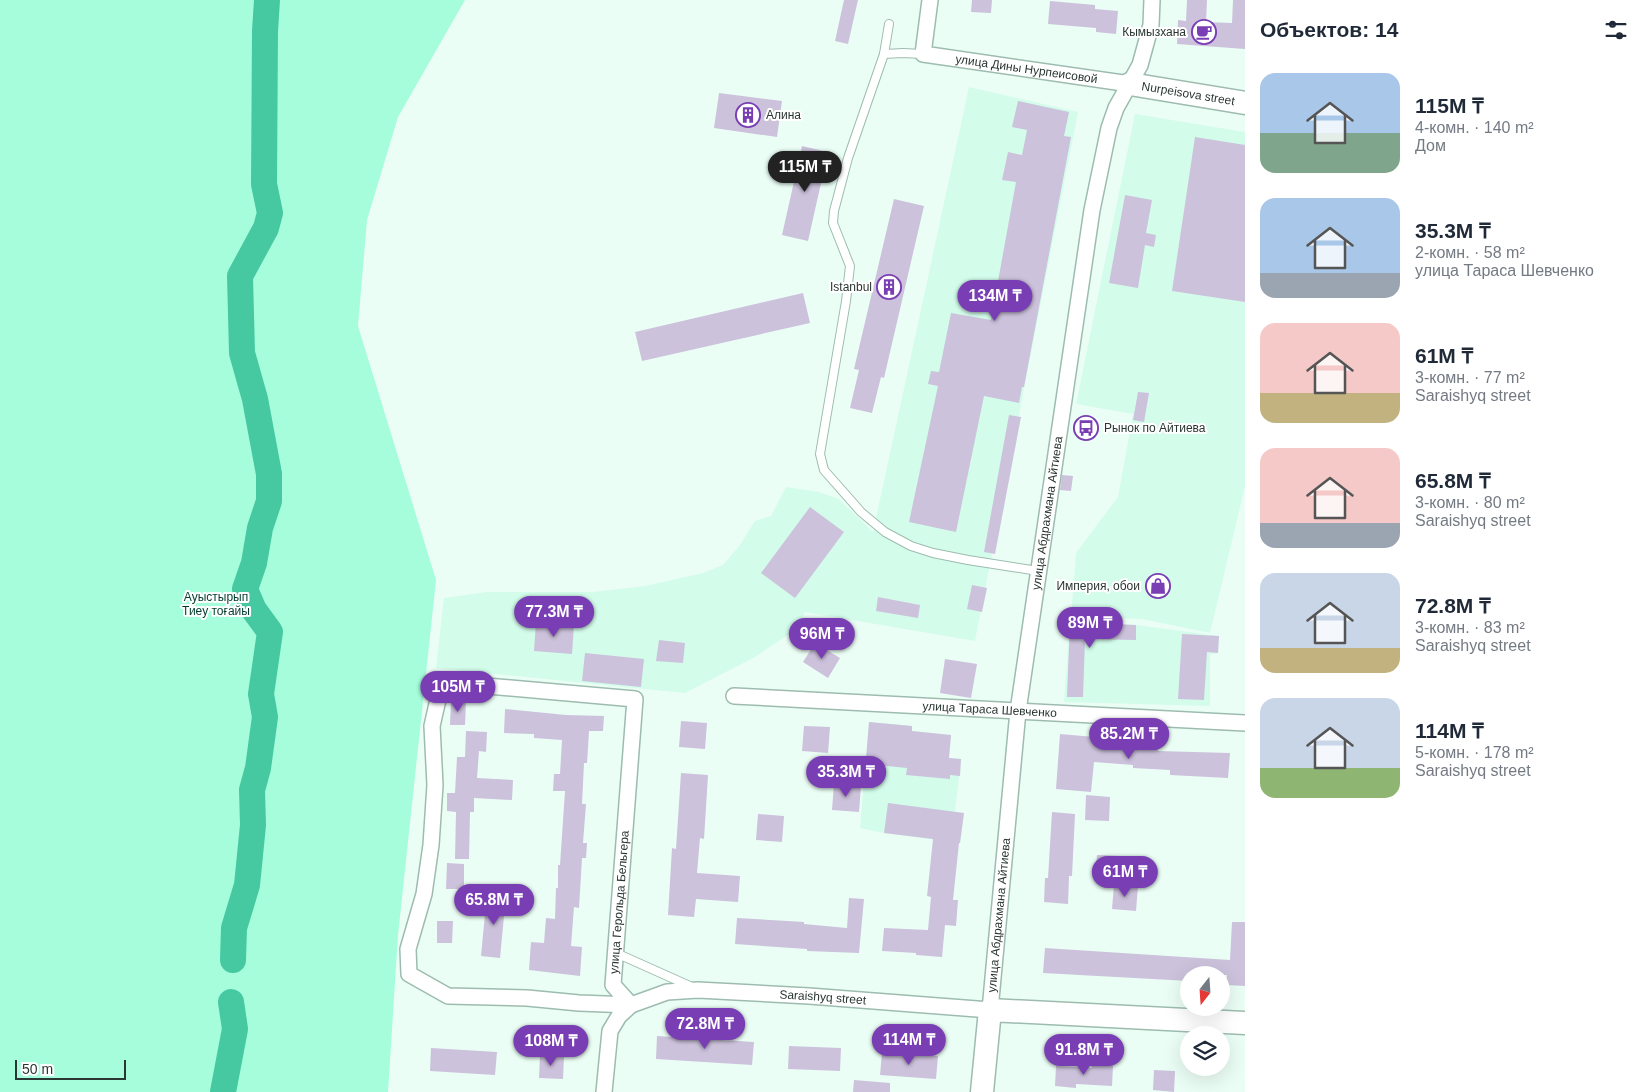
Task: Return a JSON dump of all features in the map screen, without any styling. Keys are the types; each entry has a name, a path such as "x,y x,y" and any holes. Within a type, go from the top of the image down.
{"street":[{"path":"923,54 930,0"},
{"name":"улица Абдрахмана Айтиева","path":"990,1010 1018,712 1092,210 1109,128 1116,108 1140,65 1151,25 1152,0"},
{"name":"улица Дины Нурпеисовой","path":"923,54 1130,84"},
{"name":"Nurpeisova street","path":"1130,84 1245,103"},
{"name":"улица Герольда Бельгера","path":"409,974 408,949 424,894 431,844 435,785 432,726 442,682 635,699 613,985 631,1005"},
{"name":"улица Тараса Шевченко","path":"734,696 1245,723"},
{"name":"Saraishyq street","path":"409,974 448,996 527,998 631,1005 667,992 698,990 809,996 990,1010 1245,1023"},
{"path":"604,1092 610,1031 619,1016 631,1005"},
{"path":"982,1092 990,1010"}],"lane":[{"path":"889,24 884,54 848,158 834,211 833,223 850,266 846,301 820,454 824,470 861,512 885,532 911,546 968,560 1038,571"},
{"path":"884,54 923,54"},
{"path":"616,953 698,990"}],"shaded area":[{"path":"969,87 1078,112 975,641 805,612 795,630 755,657 685,693 436,668 444,598 487,592 593,592 645,586 703,573 723,565 740,545 755,521 771,516 786,487 819,492 839,499 873,532"},
{"path":"1135,114 1245,132 1245,486 1210,633 1142,619 1071,617 1076,553 1118,497 1133,414 1076,404"},
{"path":"1070,622 1136,625 1219,636 1218,653 1210,654 1210,706 1064,702"},
{"path":"869,722 912,726 912,731 951,735 949,758 961,759 955,812 964,813 960,843 860,828"}],"green space":[{"name":"Ауыстырып Тиеу тоғайы","path":"0,0 465,0 398,117 367,220 358,326 436,580 398,935 388,1092 0,1092"}],"building":[{"path":"844,0 858,0 848,44 835,41"},
{"path":"972,0 992,0 991,13 971,12"},
{"path":"1187,0 1207,0 1206,22 1232,23 1233,0 1245,0 1245,49 1177,44 1178,20 1186,21"},
{"path":"1050,1 1095,5 1095,9 1118,11 1116,34 1096,32 1096,28 1048,24"},
{"name":"Алина","path":"719,93 782,101 777,137 714,128"},
{"path":"1018,101 1069,112 1064,136 1071,137 1024,387 1022,387 1019,403 984,396 956,532 909,522 938,386 928,384 931,371 939,372 951,313 991,320 1016,182 1002,180 1008,152 1022,155 1027,130 1012,127"},
{"path":"1195,137 1245,145 1245,302 1172,291"},
{"path":"802,146 828,152 808,241 782,235"},
{"path":"1125,195 1152,200 1146,233 1156,235 1154,247 1145,245 1138,288 1109,283"},
{"name":"Istanbul","path":"894,199 924,206 884,378 881,377 872,413 850,408 859,370 854,369"},
{"path":"803,293 810,323 642,361 635,332"},
{"path":"1138,392 1149,393 1144,422 1133,420"},
{"path":"1009,415 1021,417 995,554 984,552"},
{"path":"1062,475 1073,476 1071,491 1060,490"},
{"path":"810,507 844,532 795,598 761,573"},
{"path":"972,585 987,588 982,612 967,609"},
{"path":"878,597 920,605 918,618 876,611"},
{"path":"536,622 574,625 572,654 534,651"},
{"path":"1070,622 1136,625 1136,640 1085,639 1083,697 1067,697"},
{"path":"1182,634 1219,636 1218,653 1207,652 1204,700 1178,699"},
{"path":"659,640 685,643 683,663 656,661"},
{"path":"815,643 840,658 828,678 803,662"},
{"path":"585,653 644,659 641,687 582,681"},
{"path":"945,659 977,664 971,698 940,693"},
{"path":"451,700 466,701 465,725 450,725"},
{"path":"505,709 566,715 604,716 603,731 589,731 587,763 584,763 582,804 586,804 583,843 587,843 586,858 582,858 579,908 574,907 571,946 582,947 580,976 529,970 531,942 544,943 546,918 555,919 565,791 553,791 554,774 560,774 562,740 534,738 534,734 504,733"},
{"path":"681,721 707,723 705,749 679,747"},
{"path":"869,722 912,726 912,731 951,735 949,758 961,759 960,776 950,775 950,779 906,775 907,768 877,765 876,772 865,771"},
{"path":"804,726 830,727 828,753 802,751"},
{"path":"466,731 487,732 486,752 479,751 477,778 513,780 512,800 474,798 474,812 470,812 469,859 455,859 456,812 447,811 447,793 455,793 457,757 465,757"},
{"path":"1060,734 1129,740 1129,744 1158,745 1158,751 1230,753 1228,778 1170,775 1170,770 1133,768 1133,765 1094,762 1091,792 1056,789"},
{"path":"681,773 708,775 704,839 700,838 697,873 740,876 738,902 696,899 694,917 668,915 672,848 676,849"},
{"path":"834,784 861,786 859,812 832,810"},
{"path":"1086,795 1110,797 1109,821 1085,820"},
{"path":"888,803 964,813 953,900 958,900 956,926 945,925 942,957 882,951 884,928 928,930 931,897 927,896 933,839 884,833"},
{"path":"1052,812 1075,814 1072,876 1069,876 1068,904 1044,902 1045,878 1048,878"},
{"path":"758,814 784,816 782,842 756,840"},
{"path":"1097,855 1121,856 1119,880 1095,879"},
{"path":"447,863 464,864 464,889 446,889"},
{"path":"1114,885 1138,886 1136,911 1112,909"},
{"path":"487,893 506,895 500,958 481,956"},
{"path":"849,898 864,899 859,953 807,951 807,949 735,944 737,918 804,922 804,924 847,928"},
{"path":"437,921 453,921 452,943 437,943"},
{"path":"1232,922 1245,922 1245,986 1230,985 1230,966 1180,966 1180,981 1043,973 1045,948 1230,960"},
{"path":"657,1036 754,1042 752,1065 656,1059"},
{"path":"789,1046 841,1048 840,1071 788,1069"},
{"path":"431,1048 497,1052 495,1075 430,1071"},
{"path":"882,1052 938,1056 936,1079 880,1075"},
{"path":"540,1055 564,1056 563,1079 539,1078"},
{"path":"1092,1065 1113,1066 1112,1086 1076,1084 1076,1088 1055,1086 1056,1066 1092,1068"},
{"path":"1154,1070 1175,1071 1174,1092 1153,1090"},
{"path":"854,1080 890,1083 890,1092 853,1092"}],"waterway":[{"path":"233,960 234,928 247,885 253,825 252,790 258,768 265,717 261,694 270,632 254,610 245,589 254,563 260,528 269,501 269,474 255,399 242,353 240,276 266,228 270,213 264,184 267,0"},
{"path":"223,1092 235,1029 231,1002"}],"place":[{"name":"Кымызхана","path":"1204,32"},
{"name":"Алина","path":"748,115"},
{"name":"Istanbul","path":"889,287"},
{"name":"Рынок по Айтиева","path":"1086,428"},
{"name":"Империя, обои","path":"1158,586"}]}
